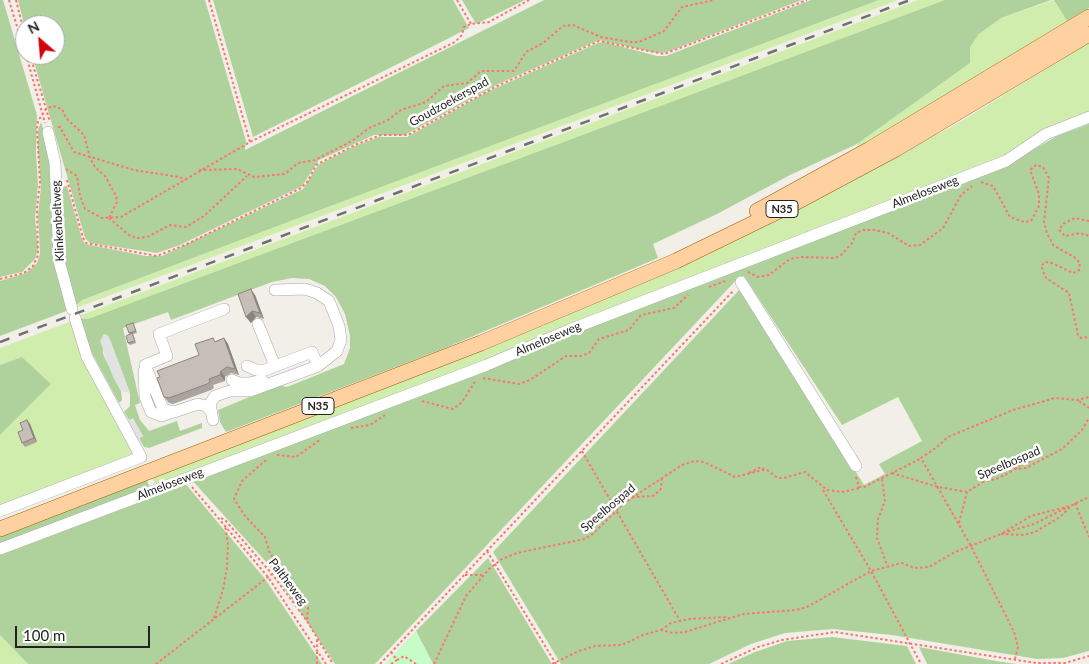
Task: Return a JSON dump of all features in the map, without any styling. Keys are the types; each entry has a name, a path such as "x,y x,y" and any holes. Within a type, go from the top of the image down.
{"main road":[{"name":"N35","path":"634,277 870,149 1089,17"},
{"name":"N35","path":"634,277 721,240 896,149 1089,34"},
{"name":"Almeloseweg","path":"0,529 481,343 634,277"}],"street":[{"name":"Almeloseweg","path":"0,549 487,365 569,330 1006,161 1046,134 1089,117"},
{"name":"Klinkenbeltweg","path":"0,511 141,457 87,358 73,314 59,262 55,163 49,127"},
{"path":"738,277 856,466"},
{"path":"224,310 159,334 167,356 145,365 160,407 165,411 174,412 198,404 206,406 211,415 210,404 215,396 230,391 250,391 317,363 337,351 342,340 335,312 329,301 317,293 305,289 275,290"},
{"path":"258,324 275,366"},
{"path":"247,366 256,370 275,366 312,352 317,363"},
{"path":"232,380 238,383 257,382 317,363"}],"path":[{"path":"10,0 15,18"},
{"path":"16,0 20,15"},
{"path":"209,0 250,142"},
{"path":"457,0 471,24"},
{"path":"109,218 121,217 250,142 455,42 462,35 464,28 471,24 489,22 529,0"},
{"path":"200,170 238,169 247,176 264,177 285,174 298,163 315,160 352,141 369,128 383,123 401,110 426,102 444,86 467,83 481,71 514,72 526,52 543,43 563,26 580,27 601,37 639,42 664,30 682,7 714,0"},
{"name":"Goudzoekerspad","path":"109,218 92,214 85,209 80,196 77,176 64,168 84,241 89,245 111,246 157,256 185,245 301,188 308,181 316,166 355,145 381,135 408,135 497,86 599,41 664,54 806,0"},
{"path":"28,65 42,113 49,127"},
{"path":"33,65 46,109 49,127"},
{"path":"0,279 24,273 33,266 38,255 37,208 40,182 36,129 42,113 46,109 53,106 62,110 66,118 84,135 94,167 105,176 116,196 117,202 109,218"},
{"path":"49,127 60,127 74,152 134,170 179,177 186,180"},
{"path":"706,288 752,273 758,277 769,275 790,259 801,257 835,258 841,255 852,243 856,233 863,230 888,233 909,246 920,245 943,228 961,195 975,184 984,182 994,186 1010,217 1016,221 1031,221 1038,206 1039,194 1030,170 1036,165 1043,167 1048,178 1044,222 1047,233 1054,245 1080,262 1079,270 1073,273 1052,263 1045,262 1040,266 1046,278 1069,293 1078,335 1081,338 1089,337"},
{"path":"109,218 129,235 137,238 147,237 170,225 186,227 204,216 247,176"},
{"path":"1089,221 1075,218 1063,224 1059,230 1065,236 1080,233 1089,236"},
{"path":"380,664 582,451 738,277"},
{"path":"414,403 421,401 436,403 445,409 453,409 462,402 477,379 483,378 519,384 530,380 566,356 581,356 589,353 599,339 629,330 641,315 674,308 694,292"},
{"path":"822,488 842,492 882,480 921,458 948,437 1013,410 1055,398 1078,400 1088,398"},
{"path":"1078,400 1089,408"},
{"path":"345,429 370,425 388,412"},
{"name":"Speelbospad","path":"892,473 938,487 967,492 983,482 999,478 1013,470 1026,468 1036,461 1062,449 1074,440 1089,418"},
{"path":"276,455 296,457 324,438"},
{"path":"582,451 680,621"},
{"path":"268,458 242,481 234,499 245,516 265,537 269,551 286,581 298,590 306,600 308,608 307,621"},
{"path":"921,458 971,546 1014,632 1018,647 1015,659"},
{"name":"Speelbospad","path":"434,664 466,596 482,575 495,564 517,553 585,539 594,533 632,496 682,465 699,461 717,466 730,476 740,477 765,470 778,478 805,472 813,477 822,488"},
{"path":"1013,470 1025,462 1036,461"},
{"path":"856,466 853,471 860,488"},
{"path":"632,496 653,496 660,488 662,476"},
{"name":"Paltheweg","path":"185,478 268,577 326,664"},
{"path":"882,480 886,501 878,519 877,538 887,565"},
{"path":"822,488 871,570 921,664"},
{"path":"958,524 967,492"},
{"path":"552,664 587,648 622,645 643,634 661,630 680,621 807,607 871,570 902,563 914,568 929,567 971,546 1034,524 1089,497"},
{"path":"1076,503 1089,537"},
{"path":"1001,534 1031,516 1070,506"},
{"path":"1001,534 1035,532 1060,517 1070,506"},
{"name":"Paltheweg","path":"220,518 226,521 272,574 307,621 333,664"},
{"path":"214,618 223,590 227,567 228,544 224,523"},
{"path":"487,551 556,663"},
{"path":"156,664 272,574"},
{"path":"465,575 482,575"},
{"path":"661,630 673,633 684,632 727,617"},
{"path":"721,664 782,640 835,632 910,642 1036,663 1066,663 1089,656"},
{"path":"317,637 317,664"},
{"path":"391,652 397,660"},
{"path":"391,664 404,656 416,664"}],"green space":[{"path":"0,0 3,0 15,41 15,65 22,65 37,115 36,153 38,185 35,219 38,248 35,259 22,272 0,277"},
{"path":"18,0 205,0 246,141 245,150 544,0 802,0 667,52 657,53 599,40 498,84 405,135 374,135 319,160 302,186 180,245 157,253 90,243 85,238 35,65 65,65 65,15 22,15"},
{"path":"213,0 453,0 469,28 253,137"},
{"path":"462,0 525,0 476,24"},
{"path":"811,0 879,0 82,300 74,307 63,267 60,187 67,186 85,244 146,256 162,256 303,189 318,165 355,146 379,137 407,137 489,91 598,43 604,42 657,56 666,56"},
{"path":"879,0 898,0 76,308 74,307 82,300"},
{"path":"918,0 945,0 88,319 79,316"},
{"path":"945,0 1051,0 1001,18 979,34 970,47 970,63 857,144 790,175 717,214 653,244 658,258 445,348 226,432 220,422 218,410 278,385 287,387 344,364 350,348 350,336 345,314 336,297 325,286 309,279 292,278 272,282 171,320 168,312 123,328 140,403 135,405 140,420 149,431 177,421 180,431 202,423 202,428 149,448 144,447 139,438 143,436 132,419 129,420 124,412 130,406 130,393 108,336 104,334 103,354 121,391 122,400 119,403 92,353 80,318 88,319"},
{"path":"1054,0 1067,21 860,150 857,144 970,63 970,47 979,34 1001,18"},
{"path":"1054,0 1089,0 1089,8 1067,21"},
{"path":"1089,43 1089,114 1019,150 438,378 156,486 151,475 542,326 620,292 950,128"},
{"path":"41,122 47,141 69,310 0,336 0,281 26,273 37,263 40,253 38,214 41,187 38,130"},
{"path":"1089,124 1089,651 1063,658 1037,659 892,635 833,629 785,633 751,644 709,664 561,664 493,552 742,287 864,485 885,474 879,464 922,441 898,397 842,425 744,276 740,276 375,664 335,664 268,564 190,478 1007,165 1057,136"},
{"path":"72,321 135,454 0,506 0,435 51,384 22,357 0,365 0,348"},
{"path":"22,357 51,384 0,435 0,365"},
{"path":"146,477 150,489 0,546 0,535"},
{"path":"184,482 265,579 322,664 28,664 0,635 0,551"},
{"path":"488,558 552,664 433,664 416,631"},
{"path":"416,631 433,664 385,664"},
{"path":"0,635 28,664 0,664"},
{"path":"832,637 907,646 916,664 728,664 787,641"},
{"path":"919,647 996,661 1017,664 927,664"}],"shaded area":[{"path":"104,334 108,336 111,342 130,393 121,391 113,377 100,341"},
{"path":"133,418 143,436 137,440 126,422"}],"building":[{"path":"251,289 260,313 252,311 246,317 238,294"},
{"path":"133,323 136,331 129,333 126,325"},
{"path":"132,333 135,341 128,343 126,336"},
{"path":"213,338 215,342 224,338 235,369 227,367 221,371 220,375 209,379 210,382 207,384 169,398 164,397 157,378 160,377 157,371 199,355 195,344"},
{"path":"27,420 34,438 22,443 18,432 23,430 20,423"}],"railway":[{"path":"0,342 910,0"}]}
